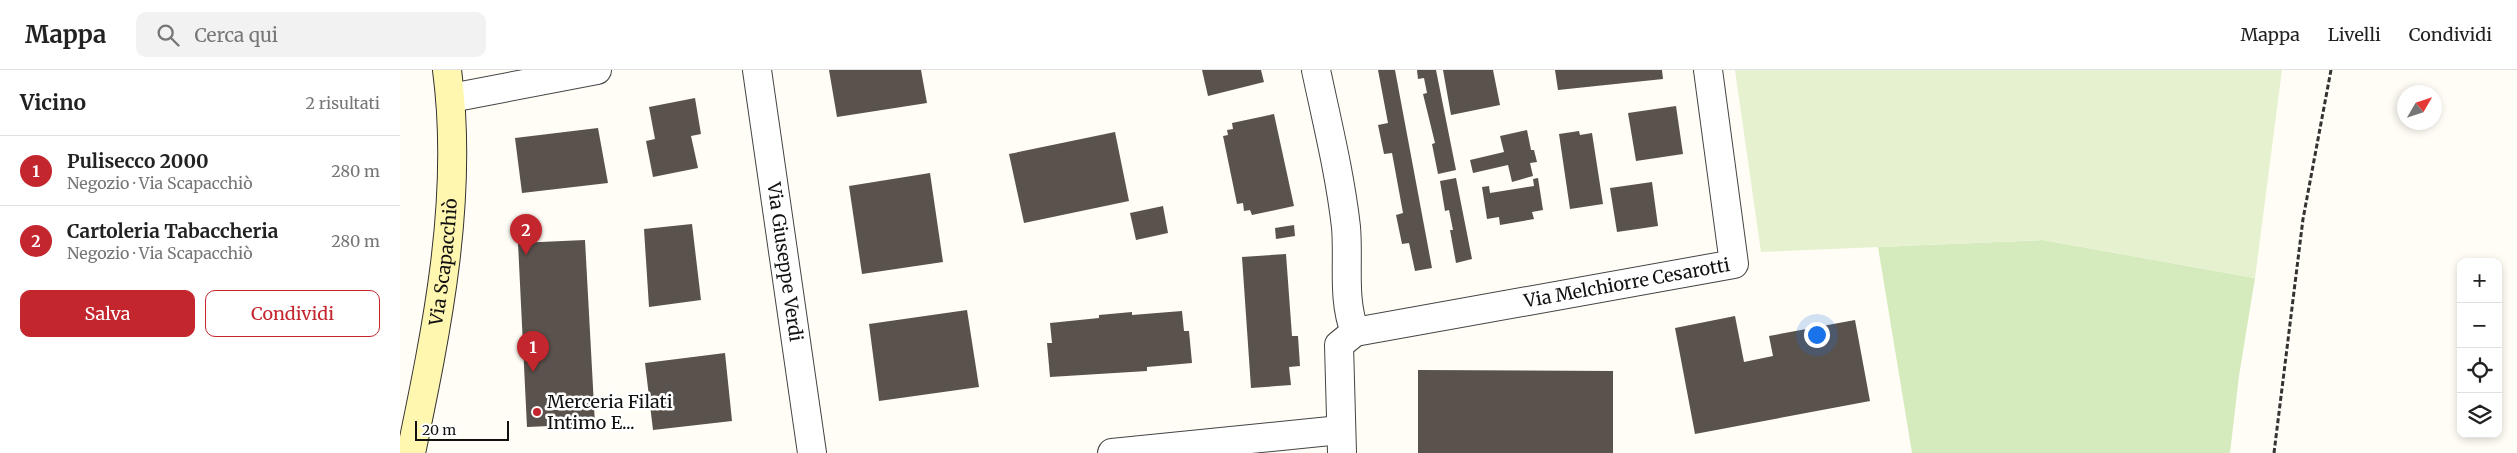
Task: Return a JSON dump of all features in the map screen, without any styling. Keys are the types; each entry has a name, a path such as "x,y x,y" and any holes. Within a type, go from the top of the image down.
{"street":[{"name":"Via Scapacchiò","path":"411,453 435,337 453,191 451,98 447,70"},
{"path":"451,98 597,70"},
{"name":"Via Giuseppe Verdi","path":"757,70 812,453"},
{"path":"1112,453 1341,441 1339,345 1356,332 1349,316 1346,228 1335,159 1316,70"},
{"name":"Via Melchiorre Cesarotti","path":"1356,332 1734,264 1708,70"}],"path":[{"path":"2274,453 2302,219 2331,70"}],"green space":[{"path":"1735,70 2282,70 2255,278 2043,240 1761,252"},
{"path":"2043,240 2255,278 2239,376 2230,453 1912,453 1878,247"}],"building":[{"path":"829,70 921,70 927,103 837,117"},
{"path":"1202,70 1261,70 1264,82 1208,96"},
{"path":"1378,70 1395,70 1432,268 1415,271 1409,243 1402,244 1396,215 1403,213 1392,153 1384,154 1378,125 1388,123"},
{"path":"1417,70 1436,70 1456,170 1438,174 1432,144 1435,143 1423,94 1427,93 1424,78 1418,79"},
{"path":"1443,70 1493,70 1500,105 1451,115"},
{"path":"1555,70 1662,70 1663,79 1558,90"},
{"path":"695,98 701,134 691,136 698,168 653,177 646,141 655,139 649,107"},
{"path":"1676,106 1683,154 1636,161 1628,113"},
{"path":"1274,114 1294,206 1252,215 1250,210 1244,211 1243,203 1237,204 1223,136 1228,135 1227,130 1233,129 1232,123"},
{"path":"598,128 608,183 522,193 515,138"},
{"path":"1527,130 1531,150 1534,150 1537,162 1530,163 1533,176 1512,182 1508,165 1473,173 1470,160 1504,152 1500,136"},
{"path":"1579,131 1580,135 1592,133 1603,204 1570,209 1559,134"},
{"path":"1115,132 1129,201 1024,223 1009,154"},
{"path":"930,173 943,262 862,274 849,186"},
{"path":"1456,178 1472,259 1456,263 1450,230 1453,230 1449,210 1445,211 1440,181"},
{"path":"1538,178 1543,210 1532,212 1534,219 1500,225 1499,217 1487,219 1482,187 1489,186 1490,193 1534,186 1533,179"},
{"path":"1652,182 1658,226 1617,232 1610,188"},
{"path":"1163,206 1168,233 1136,240 1130,213"},
{"path":"692,224 701,300 649,307 644,229"},
{"path":"1294,225 1295,236 1276,239 1275,228"},
{"path":"585,240 595,424 527,427 518,243"},
{"path":"1286,254 1292,336 1298,336 1300,366 1289,367 1291,385 1251,388 1242,257"},
{"path":"967,310 979,387 879,401 869,324"},
{"path":"1182,311 1184,331 1189,331 1192,363 1147,367 1147,371 1050,377 1047,343 1052,343 1050,323 1099,318 1099,315 1132,312 1132,315"},
{"path":"1735,316 1744,362 1773,356 1769,336 1855,320 1870,401 1695,434 1675,328"},
{"path":"725,353 732,421 653,430 645,363"},
{"path":"1418,370 1613,371 1613,453 1418,453"}],"place":[{"name":"Cartoleria Tabaccheria","path":"526,255"},
{"name":"Pulisecco 2000","path":"533,372"},
{"name":"Merceria Filati Intimo E...","path":"537,412"}]}
